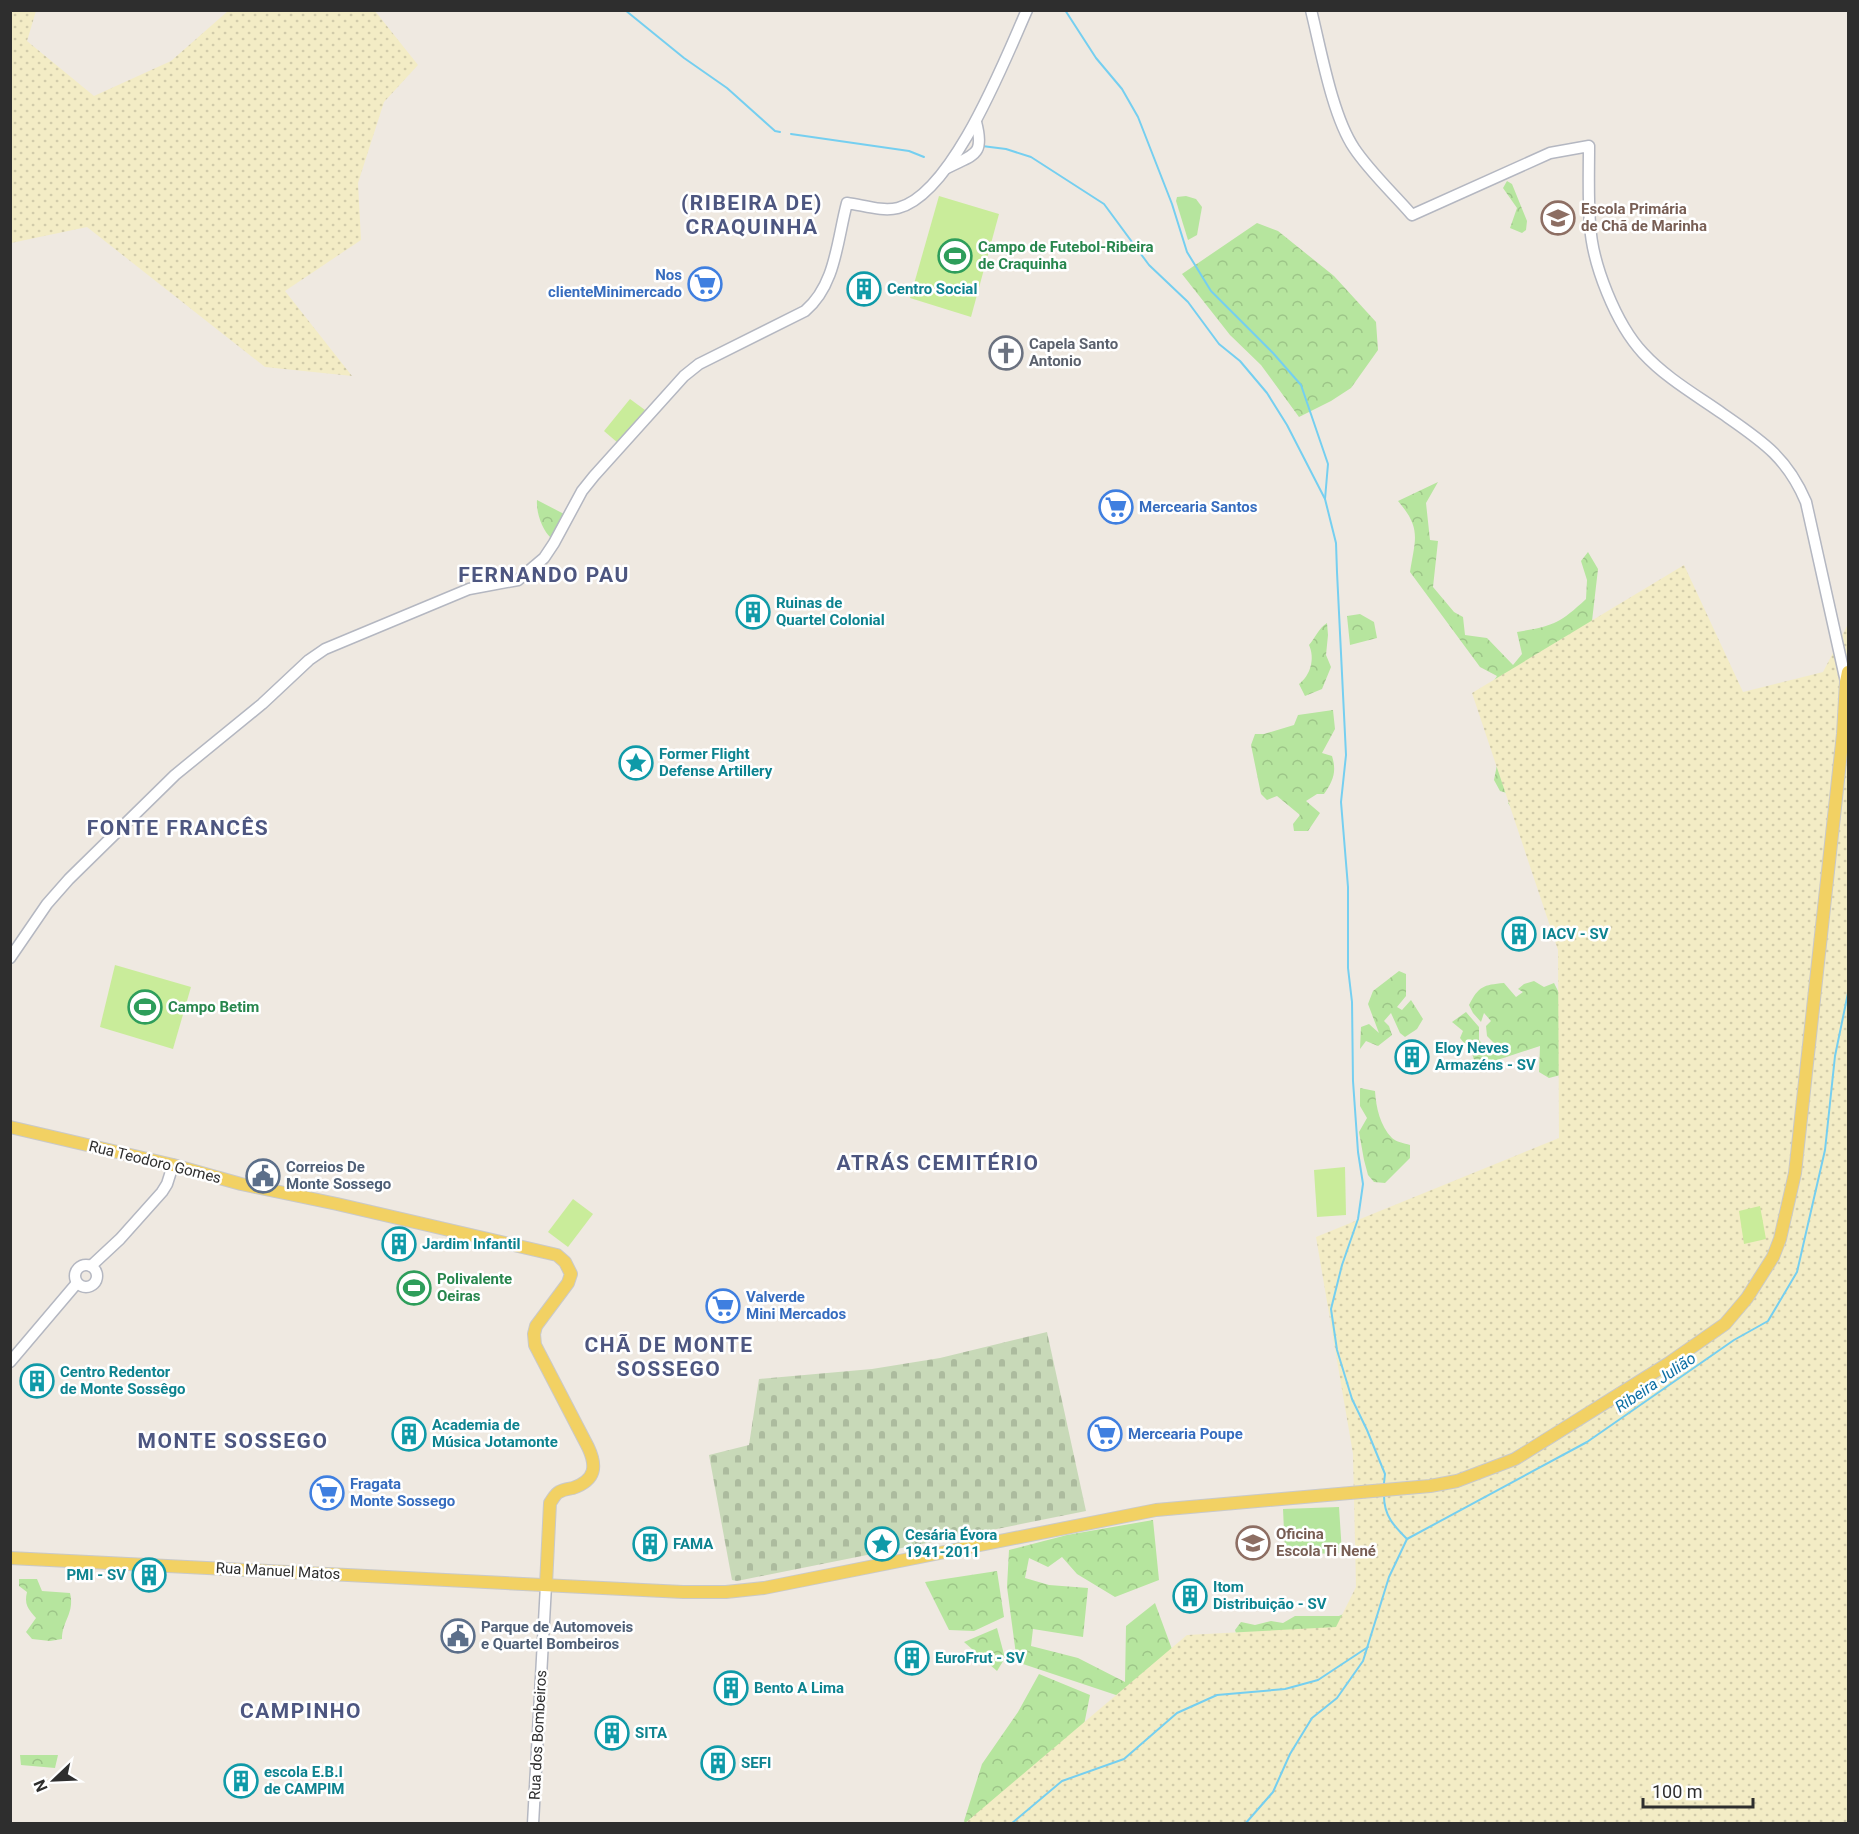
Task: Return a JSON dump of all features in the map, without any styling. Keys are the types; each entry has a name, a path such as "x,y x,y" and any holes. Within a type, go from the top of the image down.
{"main road":[{"name":"Rua Manuel Matos","path":"10,1558 692,1593 745,1590 1156,1510 1430,1486 1457,1481 1515,1459 1670,1363 1725,1324 1763,1275 1773,1257 1795,1173 1843,734 1847,677"},
{"name":"Rua Teodoro Gomes","path":"10,1127 173,1165 242,1184 557,1255 565,1262 571,1274 568,1283 537,1326 534,1334 535,1345 588,1447 595,1468 584,1482 557,1493 550,1503"},
{"name":"Rua dos Bombeiros","path":"546,1585 550,1503"}],"street":[{"path":"10,958 47,904 69,879 175,775 262,704 309,660 325,649 470,589 518,580 544,558 582,491 684,376 699,364 805,311 815,303 830,277 848,203 887,209 906,205 932,185 976,122 1027,10"},
{"path":"1311,10 1340,119 1350,142 1412,215 1550,153 1589,146 1590,225 1594,251 1612,303 1642,352 1678,383 1767,444 1798,482 1806,502 1847,677"},
{"path":"946,168 973,155 978,150 980,143 976,122"},
{"path":"94,1270 167,1184 173,1165"},
{"path":"10,1362 81,1286 93,1286 97,1280 94,1270 84,1265 78,1269 75,1278 81,1286"},
{"name":"Rua dos Bombeiros","path":"533,1824 546,1585"}],"green space":[{"path":"1507,181 1512,184 1527,221 1526,230 1522,233 1510,228 1517,208 1503,188"},
{"name":"Campo de Futebol-Ribeira de Craquinha","path":"939,196 999,214 971,317 910,298"},
{"path":"1186,196 1196,199 1202,207 1197,235 1188,240 1176,201 1177,197"},
{"path":"1257,223 1278,231 1334,276 1376,322 1378,350 1351,388 1299,417 1261,365 1230,335 1182,274"},
{"path":"630,399 645,410 618,443 604,431"},
{"path":"1438,482 1426,503 1430,540 1438,541 1433,587 1454,612 1463,617 1465,635 1487,638 1513,665 1522,654 1517,632 1555,623 1586,599 1587,580 1581,561 1588,552 1598,569 1592,621 1526,830 1508,803 1517,796 1500,791 1494,780 1500,750 1489,688 1497,676 1480,667 1410,572 1415,542 1414,527 1398,501"},
{"path":"537,500 564,514 551,538 540,521"},
{"path":"1360,614 1374,622 1377,638 1350,645 1347,616"},
{"path":"1327,623 1326,655 1331,667 1322,689 1305,696 1299,684 1311,666 1312,655 1309,645"},
{"path":"1333,710 1335,729 1322,753 1332,756 1333,776 1324,794 1317,794 1306,801 1320,813 1308,831 1294,831 1293,824 1300,815 1277,796 1267,800 1261,794 1251,745 1255,734 1264,734 1294,725 1298,715"},
{"name":"Campo Betim","path":"115,965 191,987 173,1049 100,1027"},
{"path":"1399,971 1406,974 1406,996 1397,1007 1402,1010 1411,1000 1423,1019 1417,1029 1405,1037 1400,1033 1391,1013 1384,1021 1389,1026 1392,1035 1378,1046 1366,1041 1360,1049 1361,1027 1369,1024 1379,1033 1368,1004 1373,991"},
{"path":"1534,981 1544,987 1554,983 1560,995 1572,1072 1549,1078 1539,1072 1540,1046 1476,1067 1472,1053 1460,1038 1463,1031 1452,1022 1466,1012 1479,1027 1479,1040 1488,1050 1493,1042 1487,1036 1486,1026 1491,1021 1484,1013 1481,1022 1469,1005 1476,994 1486,986 1504,983 1516,997 1523,992 1518,989"},
{"path":"1360,1088 1375,1091 1379,1116 1384,1128 1392,1138 1410,1145 1410,1158 1385,1183 1374,1182 1368,1175 1364,1160 1359,1132 1367,1118 1360,1106"},
{"path":"1345,1167 1346,1215 1317,1217 1314,1170"},
{"path":"573,1199 593,1214 568,1247 548,1232"},
{"path":"1760,1206 1766,1239 1744,1244 1739,1211"},
{"path":"1047,1332 1086,1511 737,1581 732,1580 709,1455 749,1445 759,1379 872,1369 940,1358"},
{"path":"1339,1507 1342,1553 1307,1554 1304,1550 1285,1552 1283,1509"},
{"path":"1153,1520 1159,1580 1115,1597 1077,1574 1062,1557 1048,1567 1029,1558 1025,1578 1049,1585 1088,1588 1083,1637 1033,1629 1031,1646 1078,1658 1125,1682 1126,1626 1155,1603 1173,1652 1125,1698 1017,1662 1007,1587 1009,1550 1067,1535"},
{"path":"997,1571 1004,1617 974,1631 949,1630 925,1582"},
{"path":"19,1579 37,1579 42,1591 70,1593 70,1612 62,1639 50,1641 32,1639 26,1632 36,1618 27,1606 27,1592 19,1586"},
{"path":"1359,1607 1364,1639 1238,1639 1235,1630 1241,1622 1255,1625 1271,1621 1283,1623 1295,1616 1339,1616"},
{"path":"997,1628 1005,1658 997,1671 964,1642"},
{"path":"1039,1674 1090,1695 1080,1745 965,1823 982,1764 1018,1712"},
{"path":"20,1755 58,1755 55,1768 21,1765"}],"sand":[{"path":"10,11 36,11 27,41 94,96 171,61 228,11 375,11 418,65 384,102 358,183 361,240 285,291 352,376 265,367 87,227 11,243"},
{"path":"1684,565 1743,692 1823,672 1848,624 1848,1823 964,1824 1187,1635 1336,1627 1356,1587 1353,1454 1316,1237 1559,1138 1558,950 1472,693"}],"waterway":[{"path":"625,10 684,58 727,88 775,131 780,132"},
{"path":"1065,10 1096,58 1122,89 1138,117 1172,204 1187,252 1211,291 1273,353 1301,385 1328,464 1325,499"},
{"path":"791,134 909,151 924,157"},
{"path":"982,146 1006,149 1031,157 1104,204 1149,265 1188,302 1219,344 1240,361 1267,393 1287,425 1325,499 1336,543 1346,755 1341,802 1348,887 1348,968 1352,1002 1353,1081 1358,1152 1363,1184 1358,1219 1342,1265 1331,1309 1337,1350 1352,1399 1385,1474 1384,1483"},
{"name":"Ribeira Julião","path":"1245,1824 1273,1792 1290,1754 1312,1718 1337,1698 1363,1661 1389,1577 1407,1539 1587,1442 1734,1340 1768,1321 1797,1272 1825,1150 1835,1056 1848,993"},
{"path":"1384,1496 1388,1515 1407,1539"},
{"path":"1011,1824 1062,1781 1124,1759 1177,1713 1217,1695 1285,1689 1318,1680 1368,1647"}],"place":[{"name":"Escola Primária de Chã de Marinha","path":"1558,218"},
{"name":"Campo de Futebol-Ribeira de Craquinha","path":"955,256"},
{"name":"Nos clienteMinimercado","path":"705,284"},
{"name":"Centro Social","path":"864,289"},
{"name":"Capela Santo Antonio","path":"1006,353"},
{"name":"Mercearia Santos","path":"1116,507"},
{"name":"Ruinas de Quartel Colonial","path":"753,612"},
{"name":"Former Flight Defense Artillery","path":"636,763"},
{"name":"IACV - SV","path":"1519,934"},
{"name":"Campo Betim","path":"145,1007"},
{"name":"Eloy Neves Armazéns - SV","path":"1412,1057"},
{"name":"Correios De Monte Sossego","path":"263,1176"},
{"name":"Jardim Infantil","path":"399,1244"},
{"name":"Polivalente Oeiras","path":"414,1288"},
{"name":"Valverde Mini Mercados","path":"723,1306"},
{"name":"Centro Redentor de Monte Sossêgo","path":"37,1381"},
{"name":"Academia de Música Jotamonte","path":"409,1434"},
{"name":"Mercearia Poupe","path":"1105,1434"},
{"name":"Fragata Monte Sossego","path":"327,1493"},
{"name":"Oficina Escola Ti Nené","path":"1253,1543"},
{"name":"FAMA","path":"650,1544"},
{"name":"Cesária Évora 1941-2011","path":"882,1544"},
{"name":"PMI - SV","path":"149,1575"},
{"name":"Itom Distribuição - SV","path":"1190,1596"},
{"name":"Parque de Automoveis e Quartel Bombeiros","path":"458,1636"},
{"name":"EuroFrut - SV","path":"912,1658"},
{"name":"Bento A Lima","path":"731,1688"},
{"name":"SITA","path":"612,1733"},
{"name":"SEFI","path":"718,1763"},
{"name":"escola E.B.I de CAMPIM","path":"241,1781"}],"district":[{"name":"(RIBEIRA DE) CRAQUINHA","path":"752,215"},
{"name":"FERNANDO PAU","path":"544,575"},
{"name":"FONTE FRANCÊS","path":"178,828"},
{"name":"ATRÁS CEMITÉRIO","path":"938,1163"},
{"name":"CHÃ DE MONTE SOSSEGO","path":"669,1357"},
{"name":"MONTE SOSSEGO","path":"233,1441"},
{"name":"CAMPINHO","path":"301,1711"}]}
